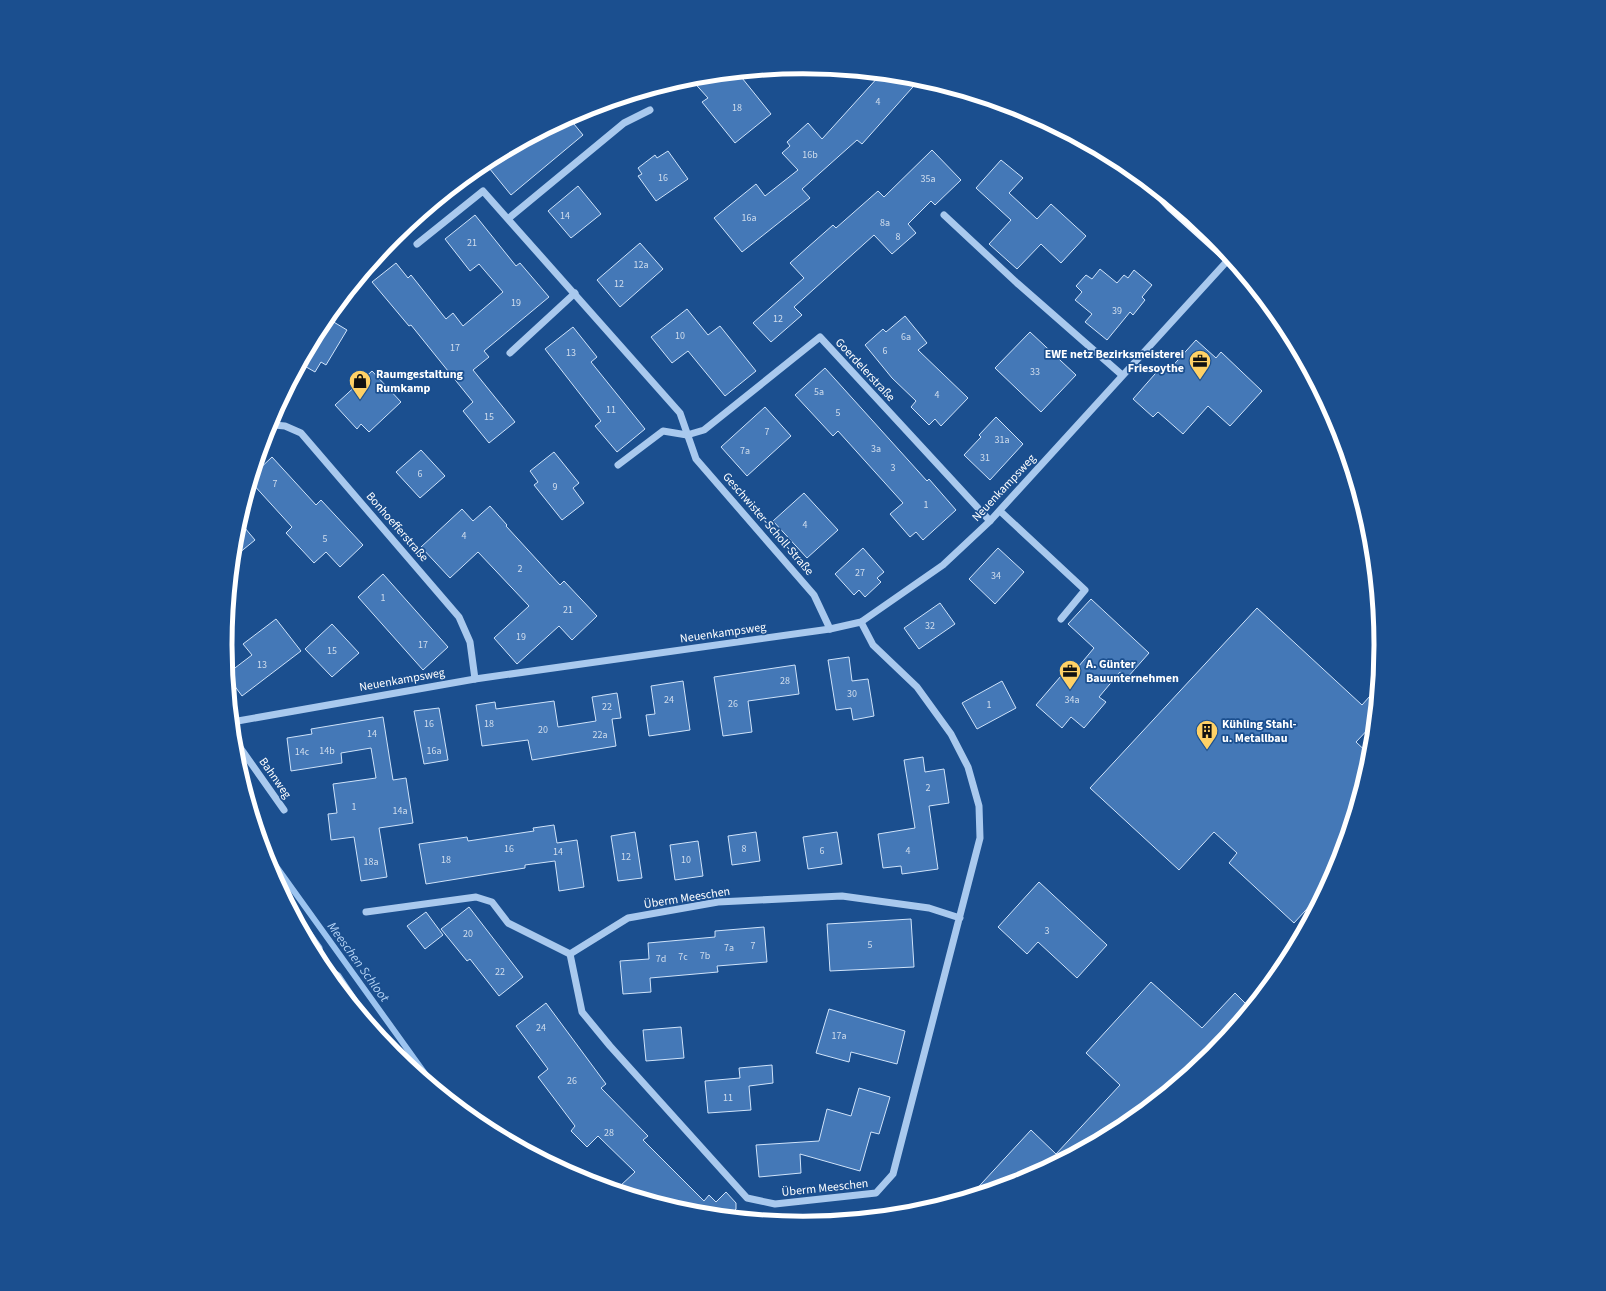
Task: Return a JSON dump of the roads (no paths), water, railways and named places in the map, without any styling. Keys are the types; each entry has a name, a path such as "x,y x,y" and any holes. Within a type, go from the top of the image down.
{"street":[{"path":"509,218 624,123 650,110"},
{"name":"Geschwister-Scholl-Straße","path":"417,244 483,191 509,218 680,413 696,458 814,595 830,629"},
{"path":"944,215 1017,283 1122,375"},
{"name":"Neuenkampsweg","path":"236,721 475,678 830,629 861,622 942,565 990,521 1122,375 1229,265"},
{"path":"510,352 576,294"},
{"name":"Goerdelerstraße","path":"687,435 704,430 820,337 990,521"},
{"name":"Bonhoefferstraße","path":"276,425 285,426 302,433 459,617 470,642 475,678"},
{"path":"618,465 663,431 687,435"},
{"path":"1000,511 1085,590 1061,619"},
{"name":"Überm Meeschen","path":"861,622 873,645 917,687 951,734 968,767 979,806 980,838 960,918 893,1174 876,1193 775,1204 747,1198 610,1046 582,1012 570,954 628,918 718,902 842,896 929,908 960,918"},
{"name":"Bahnweg","path":"241,748 284,810"},
{"path":"366,912 476,897 492,902 508,923 570,954"},
{"path":"337,975 343,984"}],"waterway":[{"name":"Meeschen Schloot","path":"276,866 426,1075"}],"place":[{"name":"EWE netz Bezirksmeisterei Friesoythe","path":"1200,380"},
{"name":"Raumgestaltung Rumkamp","path":"360,400"},
{"name":"A. Günter Bauunternehmen","path":"1070,690"},
{"name":"Kühling Stahl- u. Metallbau","path":"1207,750"}]}
